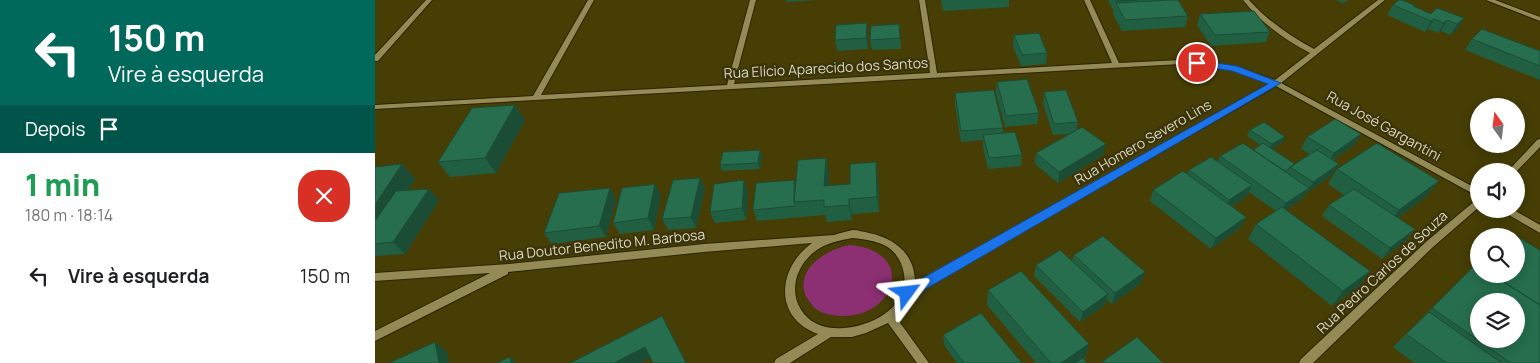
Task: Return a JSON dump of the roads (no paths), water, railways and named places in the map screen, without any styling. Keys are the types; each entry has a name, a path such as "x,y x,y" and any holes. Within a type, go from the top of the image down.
{"street":[{"path":"375,59 429,0"},
{"path":"536,97 591,0"},
{"path":"731,86 753,0"},
{"path":"923,0 934,75"},
{"path":"1087,0 1116,65"},
{"path":"1246,0 1263,20 1284,36 1314,52"},
{"name":"Rua Homero Severo Lins","path":"907,293 1276,83 1382,0"},
{"path":"1489,0 1540,19"},
{"name":"Rua Elício Aparecido dos Santos","path":"375,106 1181,62 1234,68 1276,83"},
{"name":"Rua José Gargantini","path":"1276,83 1470,189"},
{"path":"1520,163 1540,142"},
{"name":"Rua Pedro Carlos de Souza","path":"1305,363 1430,244 1470,210"},
{"path":"1521,218 1540,229"},
{"path":"853,234 874,237 891,245 904,258 910,274 907,293 901,306 890,317 872,328 851,334 829,333 809,325 795,312 789,296 790,278 799,261 814,248 832,238 853,234"},
{"name":"Rua Doutor Benedito M. Barbosa","path":"375,277 509,268 704,248 832,238"},
{"path":"375,336 509,268"},
{"path":"890,317 923,363"},
{"path":"780,363 829,333"}]}
